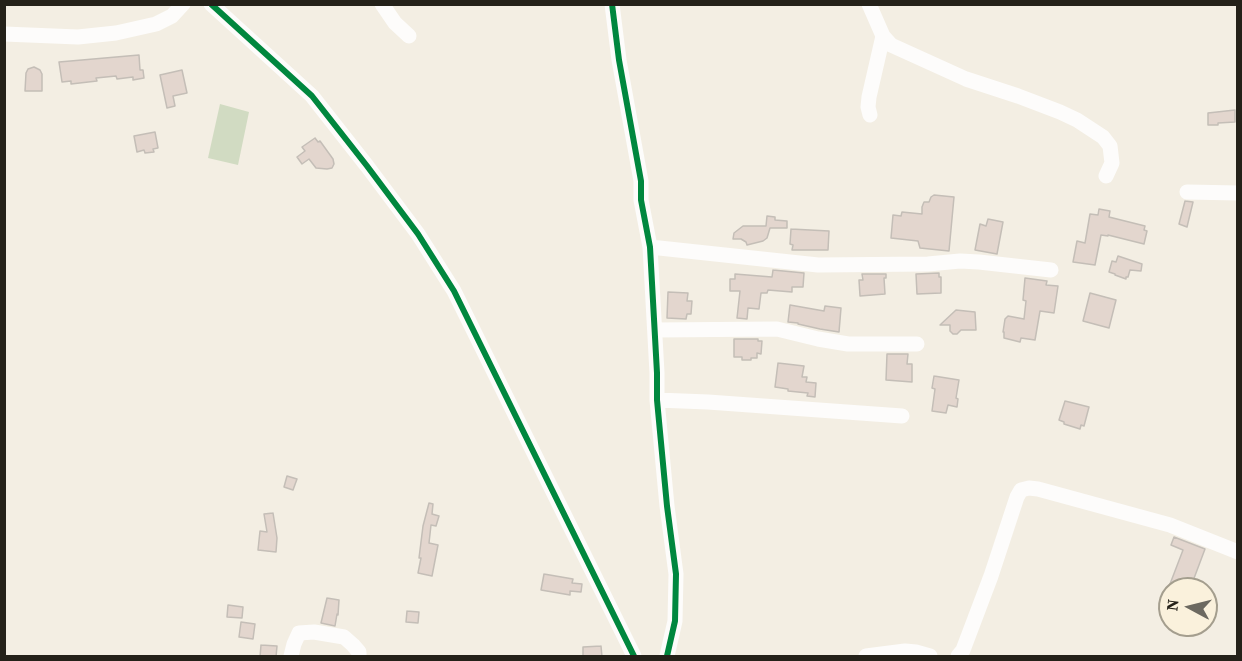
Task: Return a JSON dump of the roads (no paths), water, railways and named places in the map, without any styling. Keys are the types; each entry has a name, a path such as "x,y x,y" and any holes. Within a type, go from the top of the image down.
{"street":[{"path":"4,34 78,37 116,33 156,24 172,16 183,4"},
{"path":"211,4 312,96 418,234 454,291 634,657"},
{"path":"382,4 395,23 409,36"},
{"path":"612,4 619,60 641,181 641,200 651,247 657,400 676,574 675,621 667,657"},
{"path":"869,4 884,36 891,45 958,76 1042,104 1092,129 1110,146 1112,163 1106,176"},
{"path":"870,115 868,107 870,90 884,36"},
{"path":"1187,192 1238,193"},
{"path":"651,247 818,265 928,264 960,261 1050,270"},
{"path":"655,330 777,329 848,344 917,344"},
{"path":"657,400 902,416"},
{"path":"958,657 963,650 1021,490 1038,489 1161,523 1238,552"},
{"path":"291,657 299,633 314,632 344,637 359,652 359,657"},
{"path":"866,657 905,651 930,657"}]}
